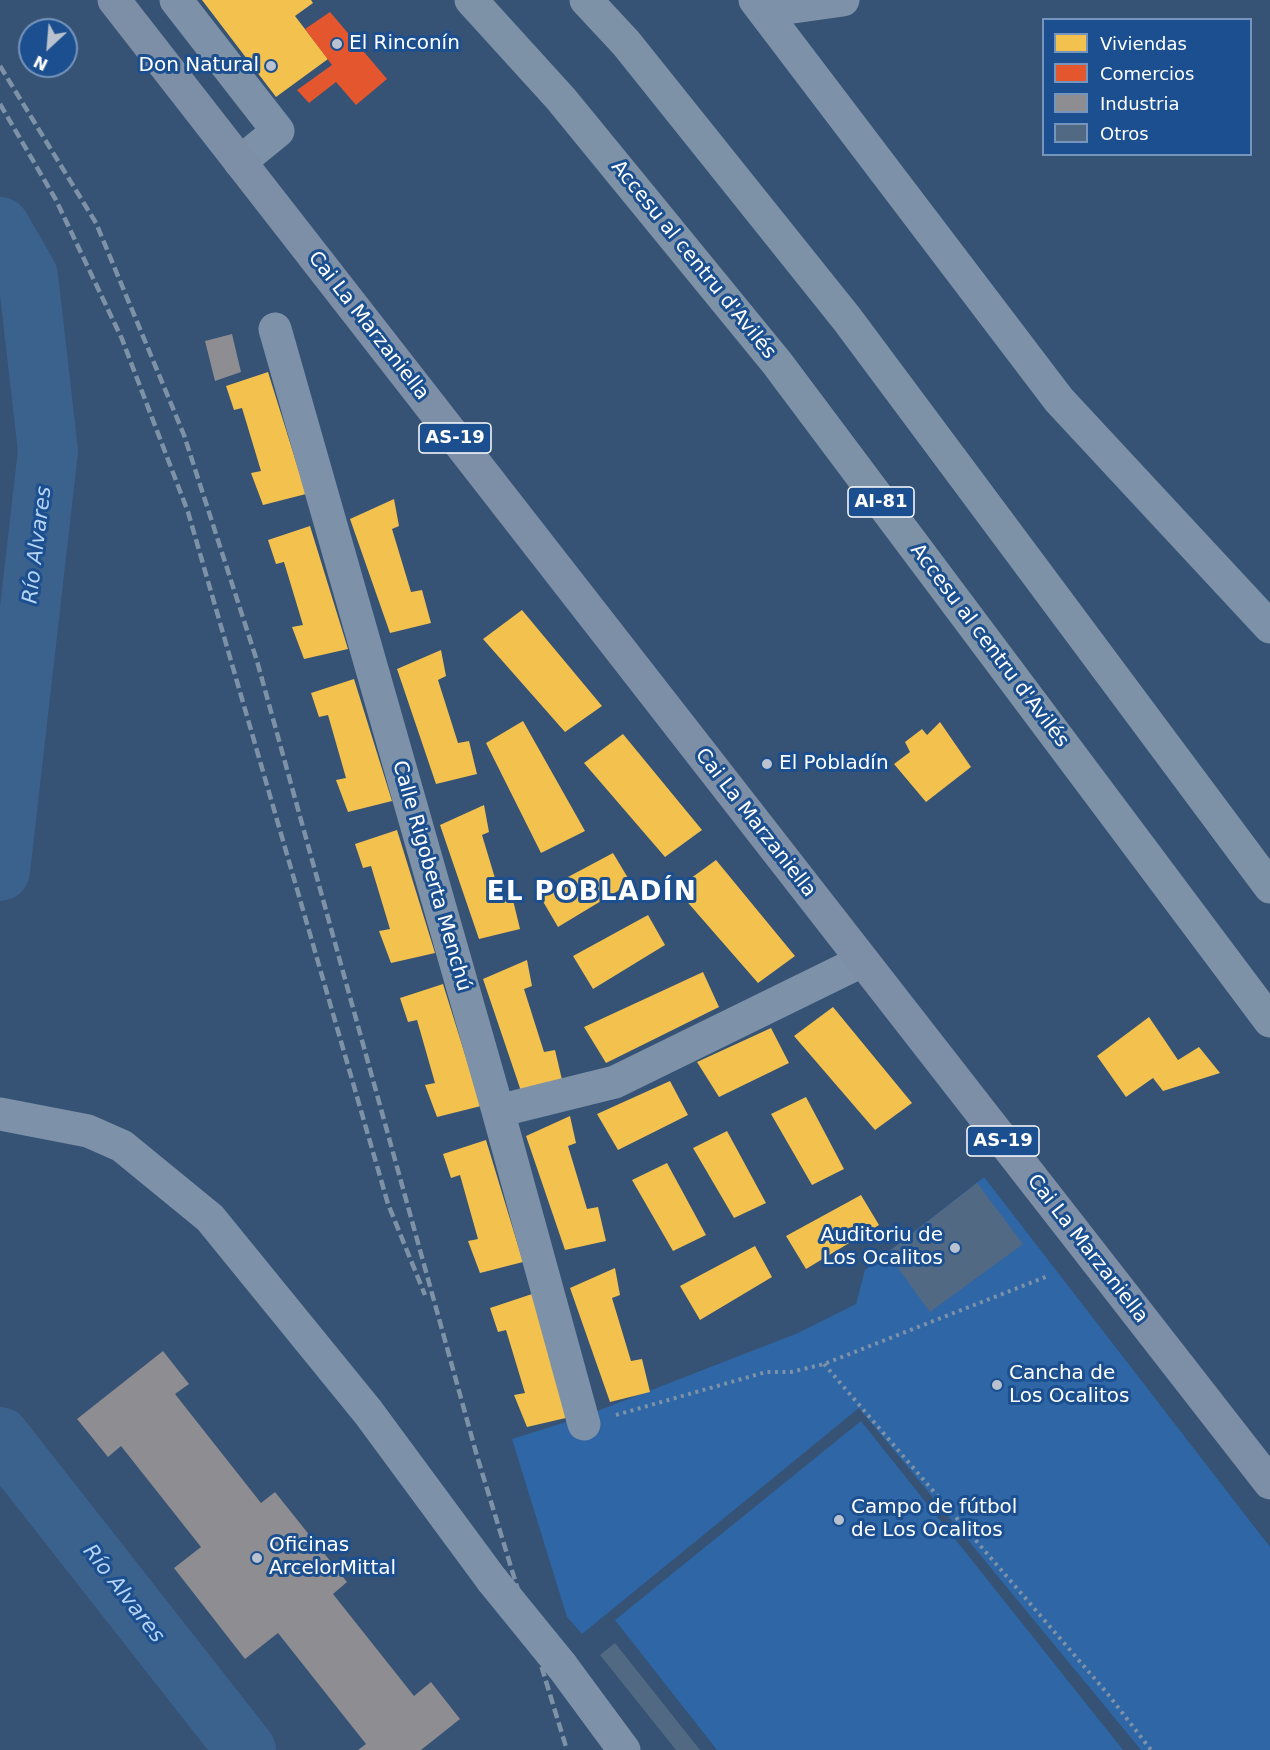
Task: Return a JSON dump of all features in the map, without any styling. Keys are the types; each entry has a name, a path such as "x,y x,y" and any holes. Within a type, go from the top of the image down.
{"highway":[{"name":"Accesu al centru d'Avilés","path":"471,0 561,99 777,363 1270,1021"},
{"path":"586,0 626,43 847,319 1270,888"}],"main road":[{"name":"Cai La Marzaniella","path":"114,0 1270,1483"}],"street":[{"path":"176,0 278,131 240,162"},
{"path":"760,5 843,0"},
{"path":"760,5 1059,400 1270,627"},
{"name":"Calle Rigoberta Menchú","path":"275,329 498,1112 584,1424"},
{"path":"498,1112 615,1082 862,961"},
{"path":"0,1114 88,1131 122,1146 210,1218 368,1412 492,1580 562,1666 624,1750"}],"path":[{"path":"584,1424 766,1372 790,1372 824,1364 1048,1276"},
{"path":"824,1364 1107,1693 1151,1750"}],"shaded area":[{"path":"984,1177 1270,1547 1270,1750 1141,1750 859,1408 582,1634 567,1617 512,1439 582,1417 798,1333 856,1304 865,1270"},
{"name":"Campo de fútbol de Los Ocalitos","path":"861,1421 1123,1750 717,1750 615,1620"}],"building: Viviendas":[{"path":"202,0 311,0 313,3 295,16 328,59 276,97"},
{"path":"268,372 306,494 263,505 251,473 261,471 242,408 234,410 226,386"},
{"path":"394,499 399,526 392,529 411,592 422,590 431,623 390,633 350,519"},
{"path":"310,526 348,649 304,659 292,627 303,625 284,562 276,564 268,540"},
{"path":"522,610 602,706 565,732 483,639"},
{"path":"441,650 446,676 438,680 458,743 469,741 477,774 436,784 397,669"},
{"path":"354,679 392,801 348,812 336,780 346,778 328,715 319,717 311,693"},
{"path":"523,721 585,831 541,853 486,743"},
{"path":"940,722 971,767 926,802 894,764 910,752 905,742 922,729 927,735"},
{"path":"623,734 702,830 665,857 584,763"},
{"path":"484,805 489,832 482,835 501,898 512,896 520,929 479,939 440,825"},
{"path":"397,830 435,953 391,963 379,931 390,929 371,866 363,868 355,844"},
{"path":"613,853 631,883 558,927 538,893"},
{"path":"716,860 795,956 758,983 676,889"},
{"path":"648,915 665,945 593,989 573,956"},
{"path":"527,960 532,986 524,989 544,1052 555,1050 563,1084 522,1094 483,979"},
{"path":"703,972 719,1007 606,1063 584,1027"},
{"path":"443,984 481,1106 437,1117 425,1085 435,1083 417,1020 408,1022 400,998"},
{"path":"833,1007 912,1103 875,1130 794,1036"},
{"path":"1149,1017 1178,1060 1199,1047 1220,1073 1163,1091 1153,1078 1126,1097 1097,1056"},
{"path":"771,1028 789,1063 719,1097 697,1062"},
{"path":"670,1081 688,1115 618,1150 597,1114"},
{"path":"806,1097 844,1169 812,1185 771,1114"},
{"path":"570,1116 576,1143 568,1146 587,1209 598,1207 606,1241 565,1250 526,1136"},
{"path":"727,1131 766,1203 734,1218 693,1148"},
{"path":"486,1140 523,1262 480,1273 468,1241 478,1239 460,1175 451,1178 443,1154"},
{"path":"667,1163 706,1235 673,1251 632,1180"},
{"path":"861,1195 879,1225 806,1269 786,1236"},
{"path":"755,1246 772,1277 700,1320 680,1286"},
{"path":"615,1268 620,1295 612,1298 631,1361 642,1359 650,1392 610,1402 570,1288"},
{"path":"532,1294 570,1417 527,1427 514,1395 525,1393 506,1330 498,1332 490,1308"}],"building: Comercios":[{"name":"El Rinconín","path":"330,12 387,79 356,105 336,82 309,103 297,90 332,65 305,29"}],"building: Industria":[{"path":"232,334 241,372 215,381 205,341"},
{"name":"Oficinas ArcelorMittal","path":"163,1351 189,1384 175,1394 261,1503 275,1492 347,1582 333,1594 414,1696 431,1682 460,1719 421,1750 358,1750 366,1744 278,1633 245,1659 174,1568 201,1547 121,1446 108,1457 77,1419"}],"building: Otros":[{"name":"Auditoriu de Los Ocalitos","path":"977,1183 1023,1244 930,1312 887,1253"},
{"path":"615,1643 700,1750 676,1750 600,1655"}],"waterway":[{"name":"Río Alvares","path":"0,227 28,276 48,451 0,871"},
{"name":"Río Alvares","path":"0,1437 246,1750"}],"railway":[{"path":"0,66 96,223 184,435 257,661 477,1456 567,1750"},
{"path":"0,104 56,200 122,339 188,512 388,1204 425,1295"}],"place":[{"name":"El Rinconín","path":"337,44"},
{"name":"Don Natural","path":"271,66"},
{"name":"El Pobladín","path":"767,764"},
{"name":"Auditoriu de Los Ocalitos","path":"955,1248"},
{"name":"Cancha de Los Ocalitos","path":"997,1385"},
{"name":"Campo de fútbol de Los Ocalitos","path":"839,1520"},
{"name":"Oficinas ArcelorMittal","path":"257,1558"}],"district":[{"name":"EL POBLADÍN","path":"592,893"}]}
